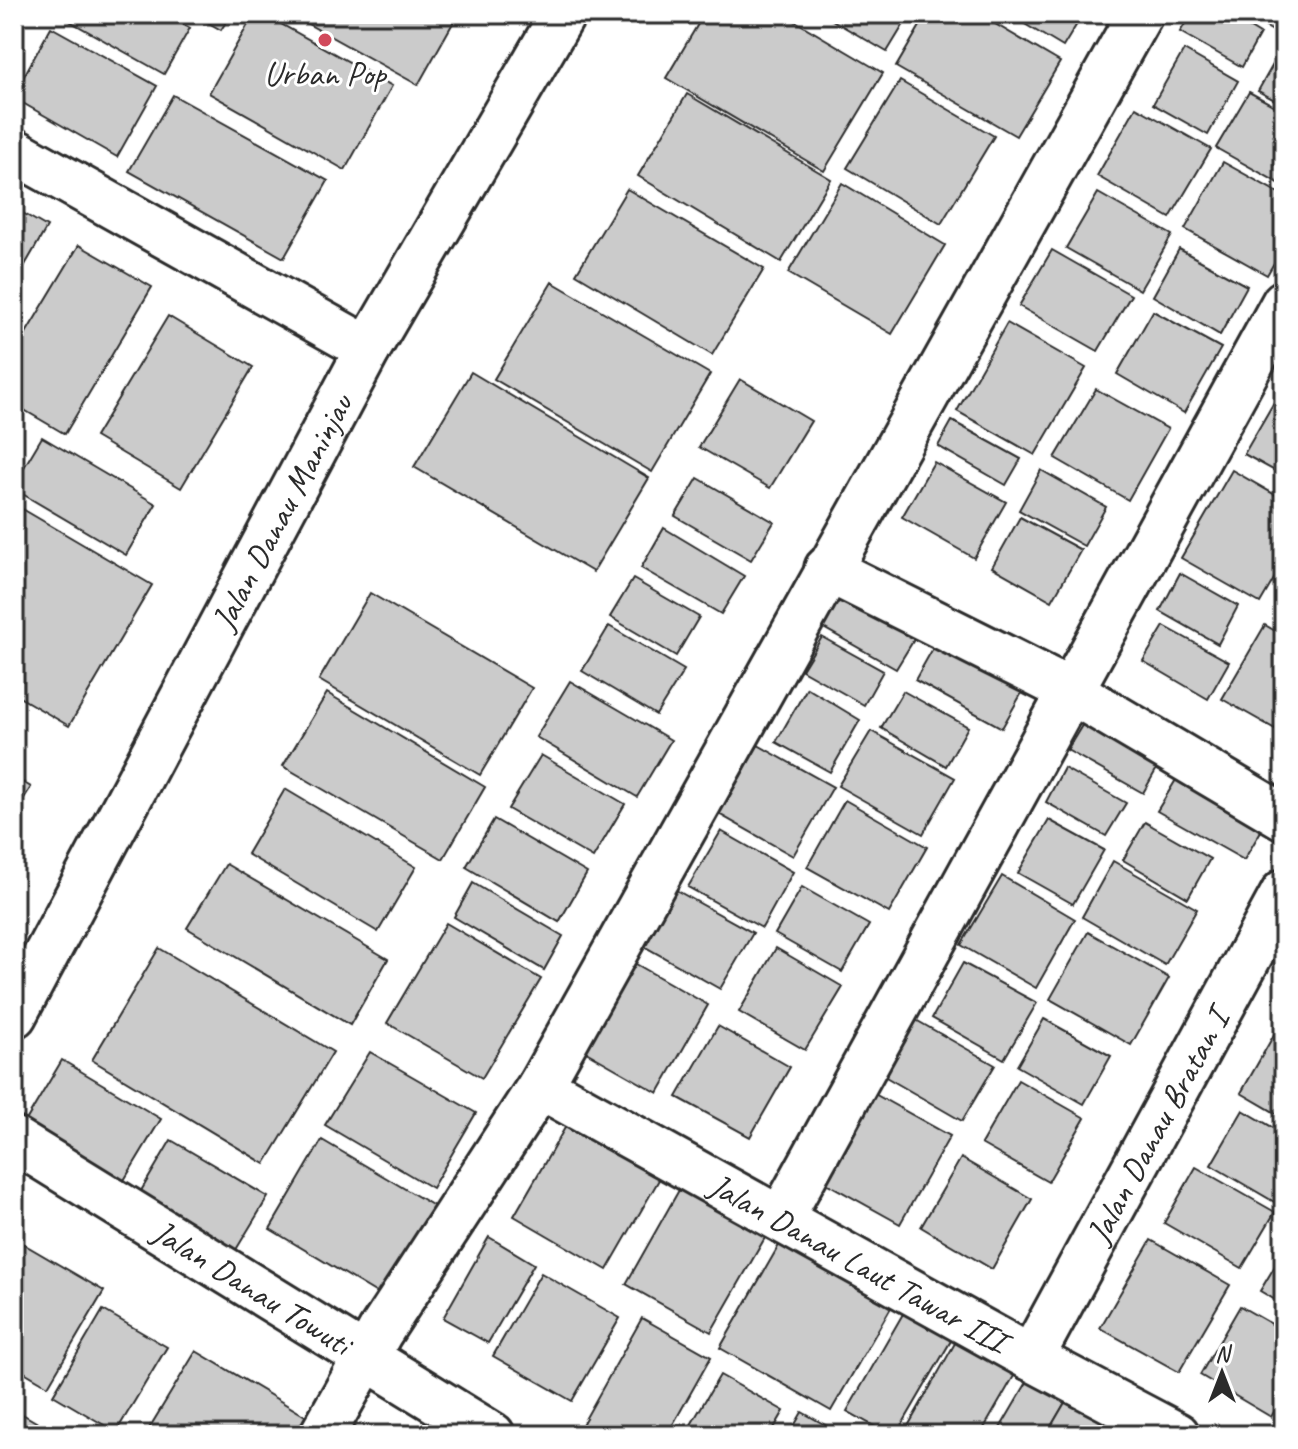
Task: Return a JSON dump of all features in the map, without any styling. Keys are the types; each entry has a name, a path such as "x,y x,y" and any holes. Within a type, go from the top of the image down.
{"street":[{"name":"Jalan Danau Maninjau","path":"14,1015 368,349 563,14"},
{"path":"322,1435 366,1355 540,1086 1140,14"},
{"path":"14,151 368,349"},
{"path":"781,1218 1284,303"},
{"path":"827,569 1071,691 1284,817"},
{"name":"Jalan Danau Bratan I","path":"1031,1358 1284,892"},
{"name":"Jalan Danau Laut Tawar III","path":"540,1086 1031,1358 1177,1435"},
{"name":"Jalan Danau Towuti","path":"14,1140 492,1435"}],"building":[{"path":"57,14 164,14 190,28 164,74"},
{"path":"193,14 231,14 221,30"},
{"path":"254,14 263,14 392,86 345,170 209,93"},
{"path":"290,14 458,14 418,85"},
{"path":"704,14 783,14 883,73 824,171 666,78"},
{"path":"822,14 910,14 887,52"},
{"path":"927,14 978,14 1060,62 1016,136 896,67"},
{"path":"1008,14 1083,14 1063,47"},
{"path":"1191,14 1227,14 1260,34 1242,67 1180,32"},
{"path":"1243,14 1283,14 1273,31"},
{"path":"51,27 157,86 117,157 14,98"},
{"path":"1184,50 1238,81 1208,135 1153,104"},
{"path":"1280,52 1284,54 1284,105 1258,91"},
{"path":"900,81 994,136 941,224 847,168"},
{"path":"1249,92 1284,111 1284,186 1216,148"},
{"path":"687,94 831,179 781,262 638,176"},
{"path":"173,95 328,181 284,258 129,171"},
{"path":"1136,107 1211,149 1170,218 1097,176"},
{"path":"1223,162 1284,196 1284,246 1267,275 1185,229"},
{"path":"842,183 945,245 892,334 788,273"},
{"path":"627,189 764,269 712,355 576,274"},
{"path":"1098,193 1172,235 1140,290 1066,248"},
{"path":"14,208 47,227 14,284"},
{"path":"79,245 152,287 65,434 14,404 14,353"},
{"path":"1179,249 1247,286 1220,335 1153,296"},
{"path":"1052,250 1131,295 1098,351 1019,306"},
{"path":"552,282 710,374 652,472 494,379"},
{"path":"1153,311 1221,348 1184,413 1117,374"},
{"path":"168,316 253,367 181,488 95,437"},
{"path":"1007,323 1086,368 1035,455 957,411"},
{"path":"471,372 649,478 593,572 414,467"},
{"path":"740,379 811,421 770,488 699,447"},
{"path":"1096,389 1168,429 1128,500 1055,458"},
{"path":"1277,397 1284,402 1284,476 1244,454"},
{"path":"952,421 1021,459 1006,485 938,446"},
{"path":"42,437 156,504 126,555 14,489"},
{"path":"934,462 1006,502 974,558 902,517"},
{"path":"1041,470 1106,507 1084,546 1019,510"},
{"path":"1232,470 1284,500 1284,562 1260,603 1181,558"},
{"path":"698,478 774,522 751,560 675,516"},
{"path":"14,504 152,585 69,726 14,694"},
{"path":"1020,517 1081,550 1052,601 992,567"},
{"path":"664,528 744,576 721,614 641,568"},
{"path":"1180,573 1238,606 1218,644 1160,611"},
{"path":"633,579 699,617 676,656 610,617"},
{"path":"845,585 921,628 896,669 822,627"},
{"path":"370,593 532,688 480,775 319,680"},
{"path":"1265,625 1284,636 1284,734 1222,699"},
{"path":"609,626 684,670 656,715 582,671"},
{"path":"1164,626 1229,662 1208,699 1143,661"},
{"path":"941,634 1028,682 1002,728 915,680"},
{"path":"822,637 883,671 864,705 802,670"},
{"path":"570,681 671,740 637,797 536,737"},
{"path":"807,688 860,720 830,772 776,742"},
{"path":"903,691 968,727 946,766 881,728"},
{"path":"327,693 485,787 443,859 283,766"},
{"path":"1092,709 1167,751 1143,793 1067,750"},
{"path":"871,731 955,778 923,834 838,786"},
{"path":"758,745 833,787 793,856 719,814"},
{"path":"541,755 625,804 593,858 508,809"},
{"path":"1185,765 1271,814 1244,860 1157,811"},
{"path":"1064,768 1126,803 1106,836 1046,802"},
{"path":"14,777 31,787 14,814"},
{"path":"285,789 416,867 378,932 247,854"},
{"path":"845,800 927,847 889,913 807,867"},
{"path":"494,819 587,873 559,922 466,867"},
{"path":"1049,820 1104,850 1073,904 1018,873"},
{"path":"1145,822 1210,859 1188,898 1123,860"},
{"path":"721,831 793,872 762,928 688,887"},
{"path":"1113,861 1197,909 1165,965 1082,917"},
{"path":"226,864 388,959 350,1025 187,928"},
{"path":"1002,876 1075,919 1036,988 961,945"},
{"path":"473,883 563,936 544,970 454,917"},
{"path":"802,887 869,925 842,972 775,934"},
{"path":"674,889 753,933 720,989 642,945"},
{"path":"446,923 541,979 482,1078 387,1023"},
{"path":"1088,932 1169,978 1131,1045 1050,999"},
{"path":"159,948 333,1052 265,1164 92,1060"},
{"path":"776,948 843,987 805,1050 739,1012"},
{"path":"629,960 708,1005 658,1093 579,1048"},
{"path":"963,963 1037,1003 1004,1059 932,1018"},
{"path":"1044,1019 1111,1056 1084,1104 1017,1066"},
{"path":"916,1020 995,1065 962,1121 884,1076"},
{"path":"1280,1024 1284,1026 1284,1118 1241,1093"},
{"path":"718,1026 790,1067 750,1137 677,1097"},
{"path":"370,1052 476,1113 432,1188 325,1125"},
{"path":"62,1060 161,1119 123,1182 24,1124"},
{"path":"1018,1080 1085,1118 1048,1182 981,1144"},
{"path":"871,1092 950,1136 900,1224 821,1180"},
{"path":"1243,1110 1284,1134 1283,1207 1211,1165"},
{"path":"570,1119 664,1171 607,1270 514,1216"},
{"path":"171,1140 268,1197 231,1258 135,1201"},
{"path":"322,1140 434,1206 380,1295 270,1229"},
{"path":"961,1158 1032,1199 992,1269 921,1227"},
{"path":"1196,1167 1275,1212 1242,1268 1164,1223"},
{"path":"688,1174 774,1222 711,1332 626,1284"},
{"path":"790,1226 901,1290 831,1411 720,1348"},
{"path":"489,1237 534,1264 488,1343 443,1318"},
{"path":"1151,1240 1230,1285 1179,1372 1100,1328"},
{"path":"20,1242 104,1291 48,1386 14,1366 14,1251"},
{"path":"1284,1251 1284,1305 1260,1291"},
{"path":"541,1273 620,1318 572,1401 493,1356"},
{"path":"1240,1306 1284,1331 1284,1395 1271,1417 1200,1375"},
{"path":"103,1310 167,1347 116,1432 53,1395"},
{"path":"904,1312 952,1339 896,1435 890,1435 847,1411"},
{"path":"642,1318 711,1357 667,1435 588,1435 579,1430"},
{"path":"959,1336 1018,1369 980,1435 903,1435"},
{"path":"196,1351 307,1417 296,1435 145,1435"},
{"path":"720,1375 784,1411 770,1435 685,1435"},
{"path":"1030,1377 1067,1399 1046,1435 996,1435"},
{"path":"1067,1399 1121,1431 1119,1435 1046,1435"},
{"path":"14,1409 58,1435 14,1435"},
{"path":"802,1412 843,1435 789,1435"}],"place":[{"name":"Urban Pop","path":"325,40"}]}
